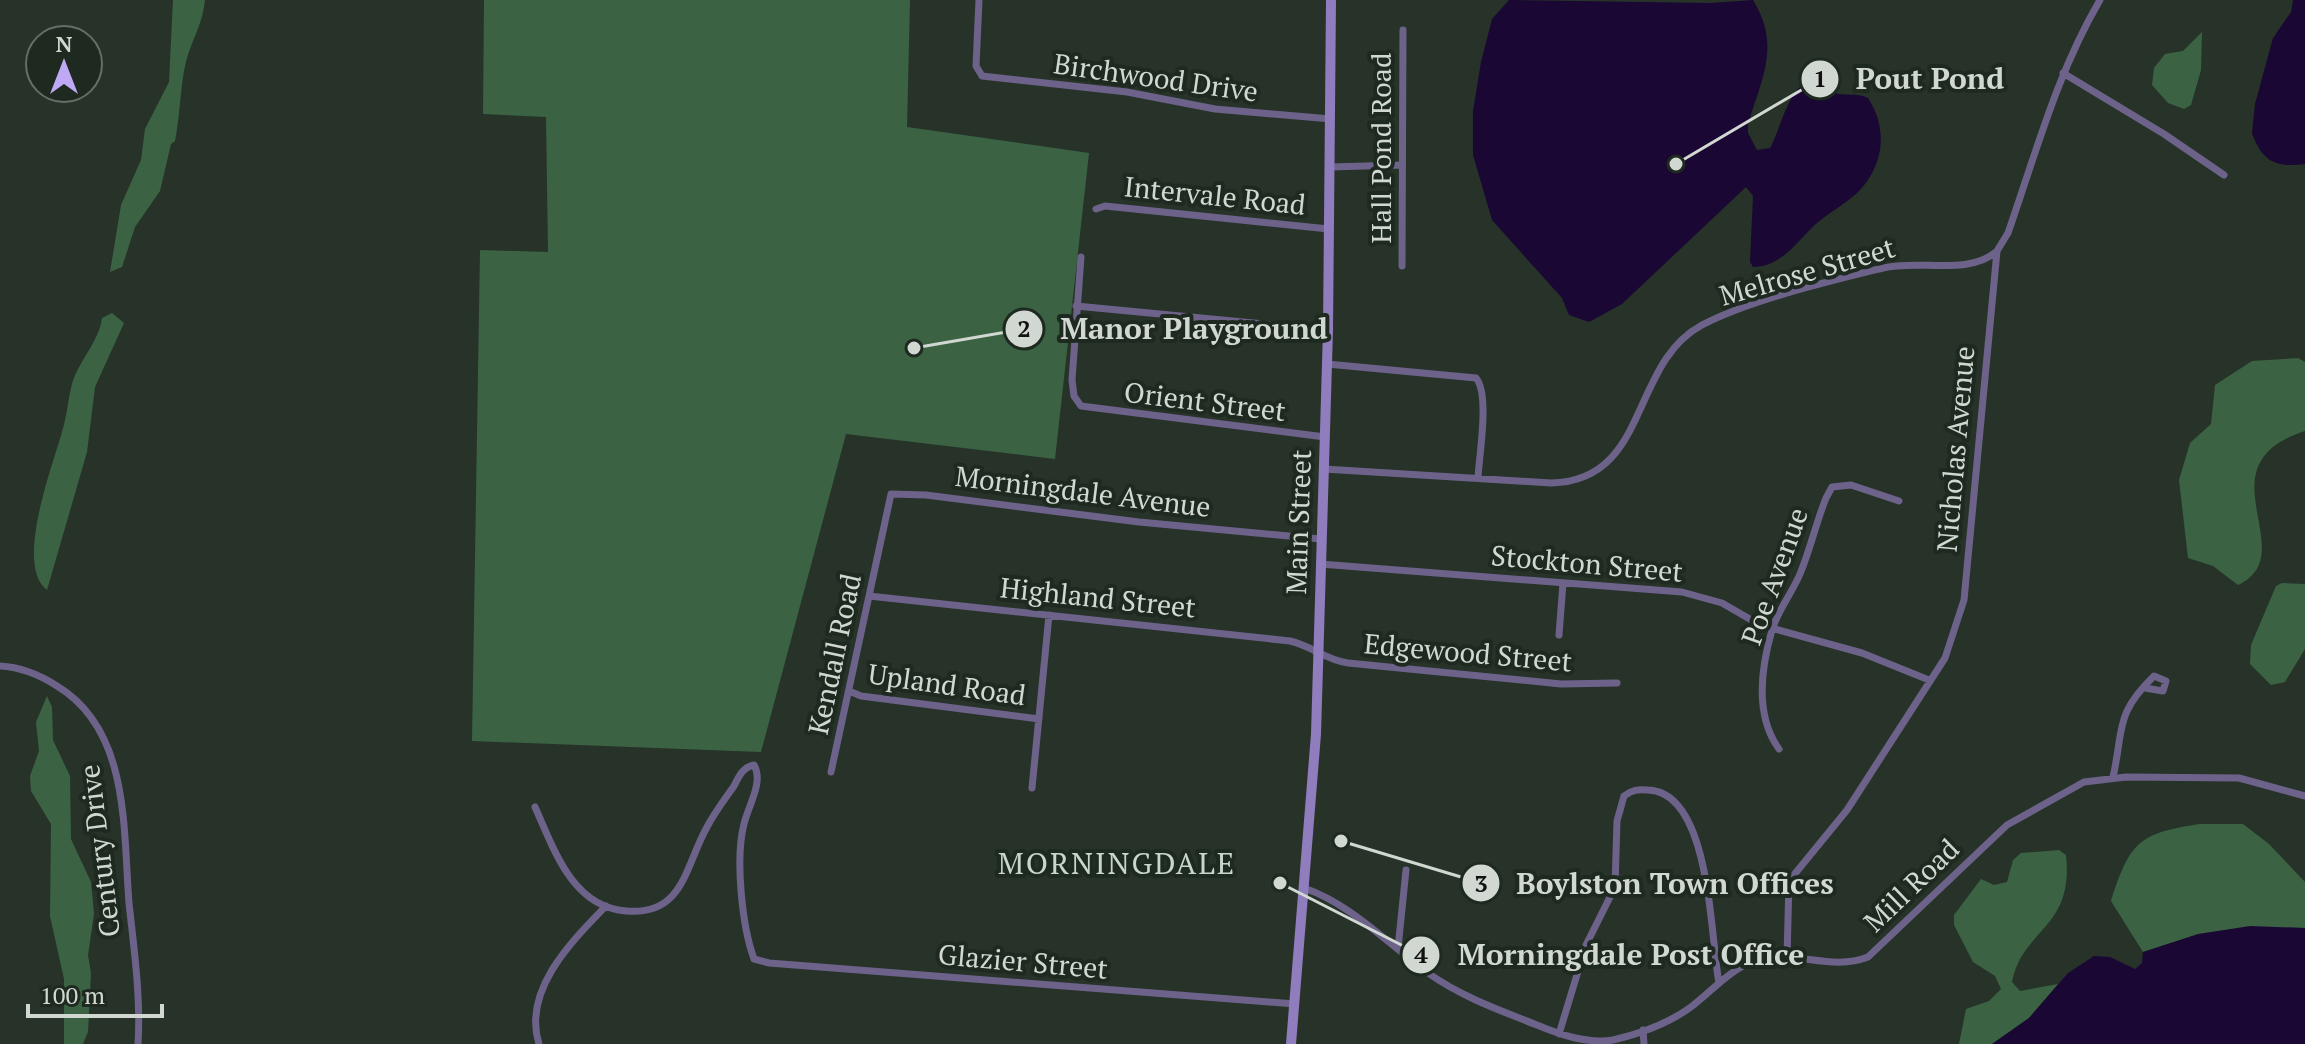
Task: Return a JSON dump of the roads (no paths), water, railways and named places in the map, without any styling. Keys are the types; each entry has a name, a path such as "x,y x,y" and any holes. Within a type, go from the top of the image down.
{"main road":[{"name":"Main Street","path":"1291,1044 1318,653 1328,330 1331,0"}],"street":[{"name":"Birchwood Drive","path":"979,0 977,72 987,77 1127,92 1215,109 1331,119"},
{"name":"Nicholas Avenue","path":"1787,958 1789,881 1847,810 1953,639 1964,600 1997,251 2008,233 2063,73 2100,0"},
{"name":"Hall Pond Road","path":"1402,266 1400,165 1403,30"},
{"path":"2063,73 2164,134 2224,175"},
{"path":"1330,167 1400,165"},
{"name":"Intervale Road","path":"1096,209 1105,206 1329,229"},
{"name":"Melrose Street","path":"1324,469 1563,483 1594,474 1625,443 1668,356 1688,335 1728,313 1884,267 1978,262 1997,251"},
{"path":"1081,257 1076,306 1328,330"},
{"name":"Orient Street","path":"1076,306 1072,380 1074,396 1081,406 1325,437"},
{"path":"1327,364 1465,376 1479,382 1482,399 1478,478"},
{"name":"Poe Avenue","path":"1779,749 1767,733 1763,719 1766,666 1773,628 1801,573 1830,489 1844,484 1899,501"},
{"name":"Morningdale Avenue","path":"879,544 889,497 895,493 1321,539"},
{"name":"Kendall Road","path":"831,772 879,544"},
{"name":"Stockton Street","path":"1320,564 1682,592 1722,603 1752,622 1862,653 1929,680"},
{"path":"1559,635 1563,583"},
{"name":"Highland Street","path":"869,596 1290,641 1307,645 1318,653"},
{"path":"1032,788 1049,615"},
{"name":"Edgewood Street","path":"1318,653 1330,661 1348,663 1561,684 1617,683"},
{"name":"Century Drive","path":"0,666 27,671 68,692 93,718 112,753 130,904 138,1044"},
{"path":"2113,777 2119,726 2124,713 2145,688"},
{"name":"Upland Road","path":"849,691 861,696 1039,719"},
{"name":"Glazier Street","path":"606,906 645,912 671,899 682,883 707,826 741,774 754,765 757,784 742,840 743,913 754,959 769,963 1295,1004"},
{"name":"Mill Road","path":"1304,888 1329,898 1463,994 1559,1034 1596,1043 1643,1030 1691,1007 1719,983 1756,960 1787,958 1840,964 1868,957 2007,825 2068,788 2113,777 2239,778 2305,796"},
{"path":"1559,1034 1586,945 1615,887 1617,821 1624,796 1631,791 1653,790 1666,794 1687,816 1699,846 1719,983"},
{"path":"535,807 575,886 590,899 606,906 570,945 544,986 537,1012 539,1044"},
{"path":"1398,948 1406,870"},
{"path":"1643,1030 1644,1044"}],"place":[{"name":"Pout Pond","path":"1676,164"},
{"name":"Manor Playground","path":"914,348"},
{"name":"Boylston Town Offices","path":"1341,841"},
{"name":"Morningdale Post Office","path":"1280,883"}],"district":[{"name":"MORNINGDALE","path":"1117,863"}]}
